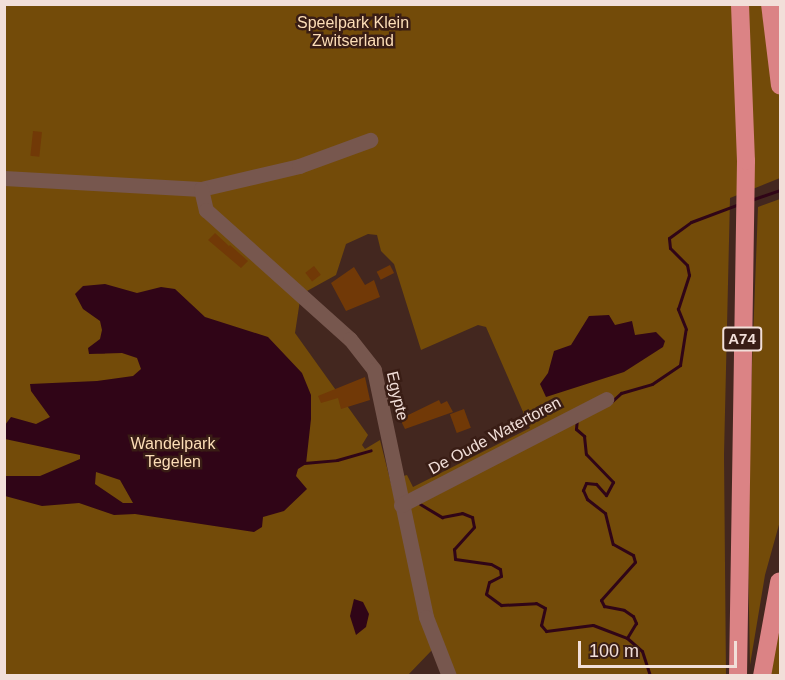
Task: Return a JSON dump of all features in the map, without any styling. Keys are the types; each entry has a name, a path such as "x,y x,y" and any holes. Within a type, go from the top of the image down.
{"highway":[{"name":"A74","path":"738,675 738,473 746,161 740,4"},
{"path":"770,4 780,85"},
{"path":"762,675 779,582"}],"street":[{"path":"4,178 201,189 309,164 370,140"},
{"name":"Egypte","path":"201,189 206,210 363,354 374,370 426,617 449,675"},
{"name":"De Oude Watertoren","path":"401,505 606,399"}],"green space":[{"name":"Wandelpark Tegelen","path":"4,5 780,5 780,178 730,198 724,455 726,675 453,675 435,629 400,477 407,475 413,487 530,428 486,327 478,325 421,350 394,264 381,251 377,235 368,234 346,244 336,275 307,291 302,287 295,333 368,435 362,445 365,449 380,440 433,649 408,675 5,675"},
{"path":"780,199 780,521 765,575 750,665 747,497 758,207"},
{"path":"780,606 780,675 770,676"}],"shaded area":[{"path":"105,284 137,293 161,287 175,289 205,317 268,337 302,373 311,395 306,464 298,469 296,476 307,489 284,511 263,517 262,527 254,532 135,514 114,515 79,503 42,506 5,496 5,476 40,476 80,459 80,455 5,439 5,425 11,417 36,424 50,417 31,391 30,384 97,381 133,376 141,369 137,358 122,353 89,354 88,348 100,339 102,330 100,321 83,309 75,294 83,286","holes":["96,472 120,480 133,503 123,503 95,484"]},
{"path":"609,315 615,325 632,321 635,335 656,332 665,341 663,347 624,372 546,397 540,384 548,373 554,351 571,345 589,316"},
{"path":"354,599 363,602 369,614 366,627 356,635 350,616"}],"building":[{"path":"33,131 42,132 39,157 30,156"},
{"path":"215,233 229,246 225,251 230,245 248,261 241,268 208,240"},
{"path":"390,265 394,273 381,280 377,272"},
{"path":"314,266 321,275 312,281 305,273"},
{"path":"354,267 365,285 374,280 380,297 346,311 331,283"},
{"path":"365,377 370,400 341,409 338,398 321,403 318,396"},
{"path":"439,400 441,404 447,401 453,412 405,429 400,419"},
{"path":"464,409 471,428 457,433 450,414"}],"waterway":[{"path":"751,200 780,190"},
{"path":"610,403 621,393 652,384 680,365 686,329 678,309 689,275 687,265 670,248 669,238 691,222 739,204"},
{"path":"577,419 576,429 584,436 586,454 613,482 606,495 596,484 586,483 583,490 587,499 605,513 613,544 633,555 635,562 601,600 604,606 624,610 633,616 636,623 627,638"},
{"path":"304,463 337,460 371,450"},
{"path":"420,504 442,517 462,513 472,517 474,527 454,549 455,559 491,564 500,569 501,576 489,582 486,594 501,605 536,603 545,608 541,625 546,631 593,625 627,638 642,651 650,676"}],"park label":[{"name":"Speelpark Klein Zwitserland","path":"353,32"}]}
